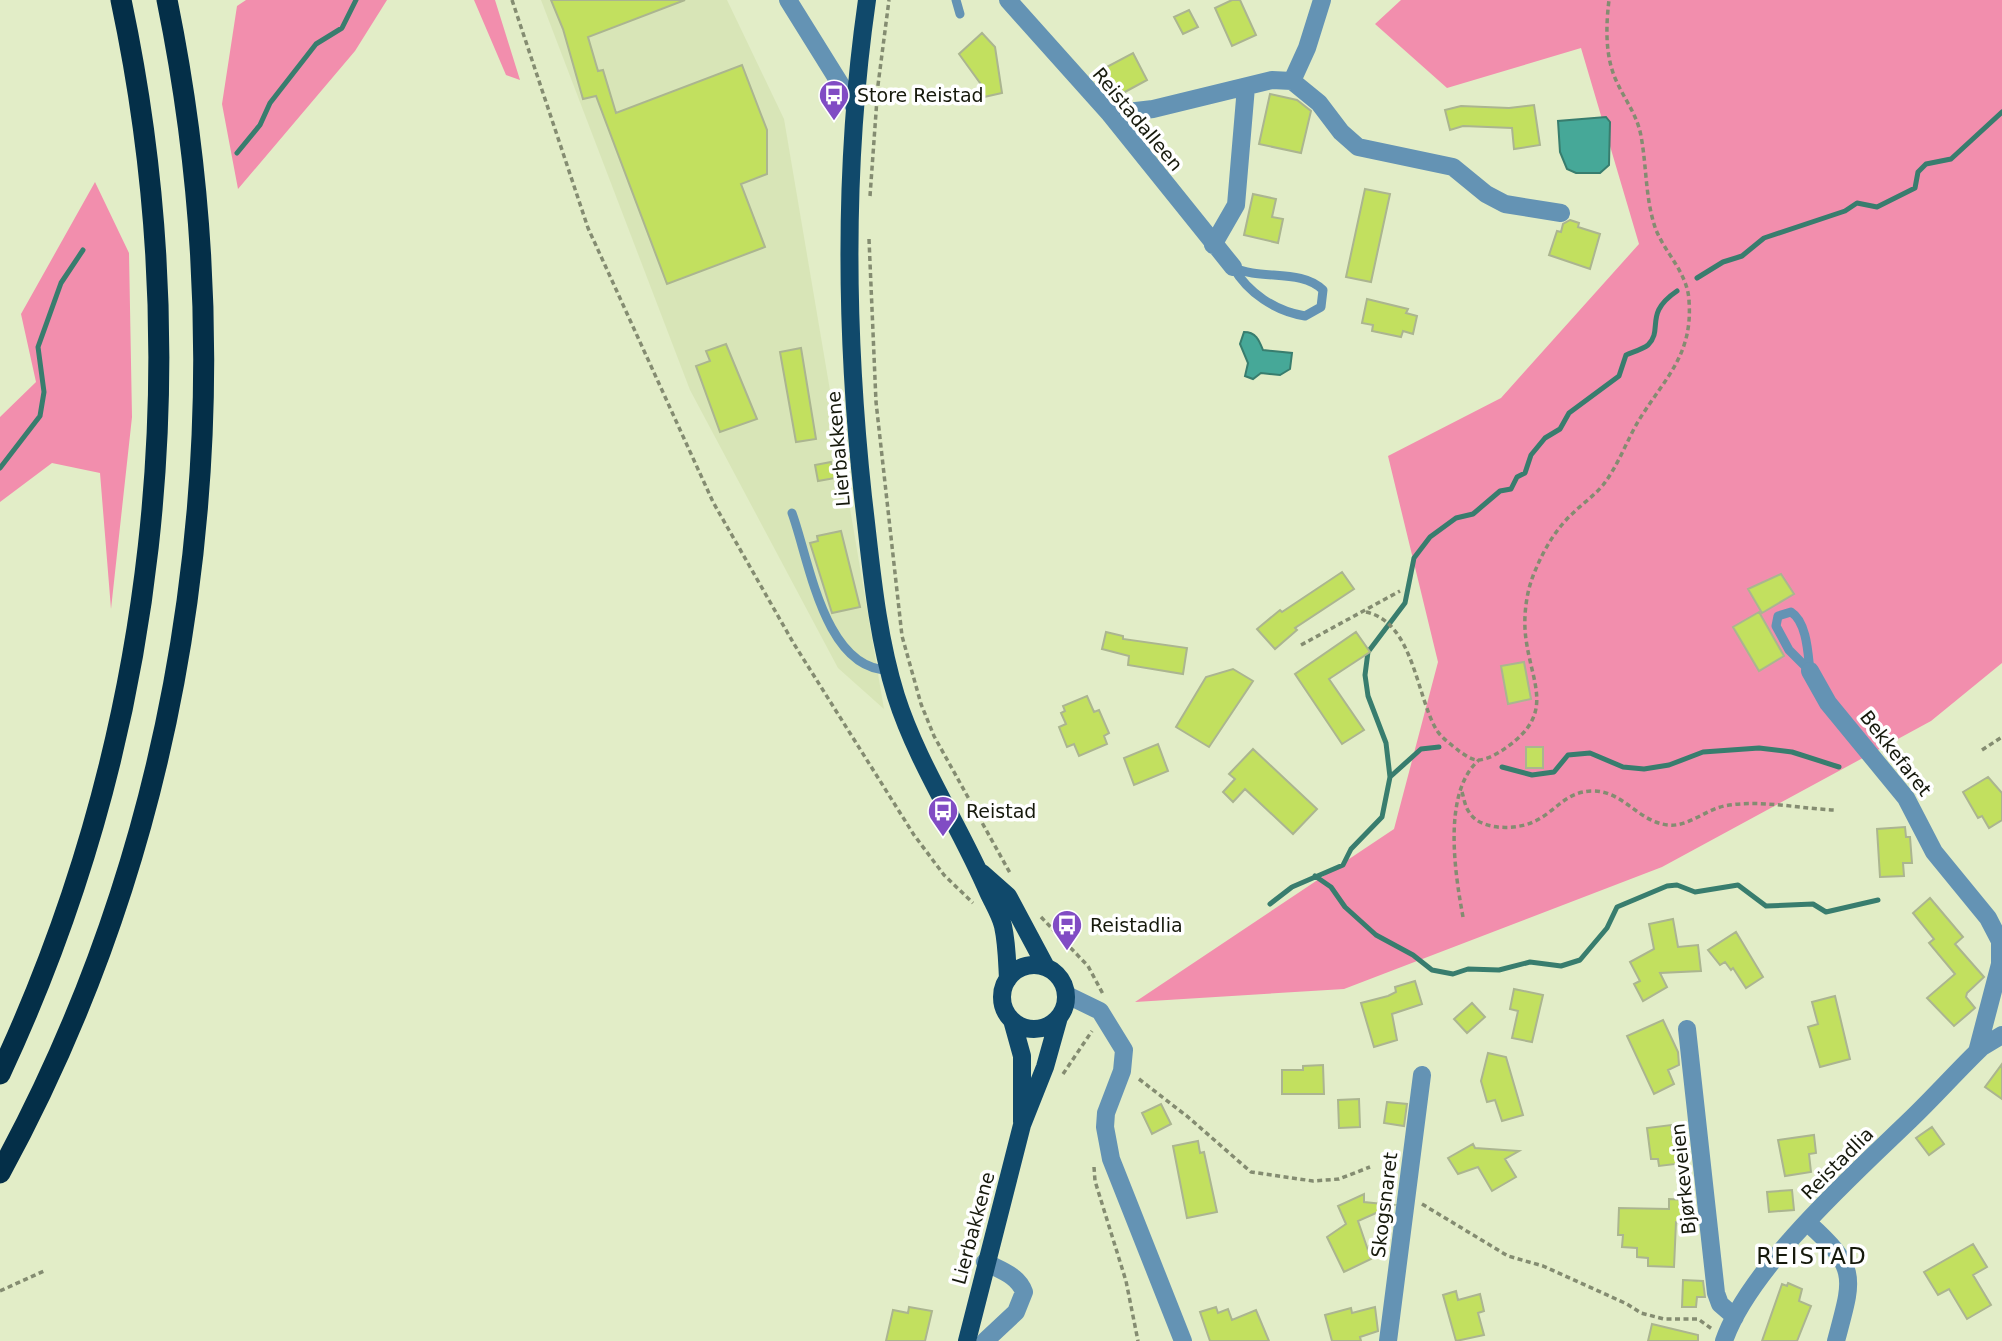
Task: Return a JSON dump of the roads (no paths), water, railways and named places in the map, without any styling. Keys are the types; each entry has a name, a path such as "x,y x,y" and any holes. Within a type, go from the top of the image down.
{"highway":[{"path":"0,1074 45,968 100,805 134,651 150,544 159,425 158,271 147,148 121,0"},
{"path":"0,1173 65,1038 123,883 158,761 186,614 203,459 205,320 191,136 167,0"}],"main road":[{"name":"Lierbakkene","path":"867,0 854,106 847,221 852,370 870,556 889,670 917,749 982,873 1002,922 1007,979"},
{"name":"Lierbakkene","path":"982,873 996,882 1014,905 1046,967"},
{"path":"1023,967 1046,967 1059,976 1067,995 1059,1017 1038,1029 1021,1026 1012,1020 1003,1002 1007,979 1023,967"},
{"name":"Lierbakkene","path":"967,1341 1022,1125 1042,1077 1059,1017"},
{"name":"Lierbakkene","path":"1012,1020 1022,1056 1022,1125"}],"street":[{"path":"788,0 854,106"},
{"name":"Reistadalleen","path":"1008,0 1110,114 1213,246 1233,267"},
{"path":"1292,81 1307,48 1322,0"},
{"path":"1110,114 1153,108 1272,80 1292,81 1319,103 1341,132 1358,148 1453,167 1486,194 1505,204 1561,213"},
{"path":"1213,246 1236,205 1246,87"},
{"name":"Bekkefaret","path":"1810,671 1828,703 1906,798 1934,852 1989,918 2000,941 2000,964 1977,1052"},
{"path":"1067,995 1100,1011 1124,1050 1122,1071 1106,1113 1105,1127 1111,1159 1183,1341"},
{"name":"Bjørkeveien","path":"1687,1029 1693,1063 1716,1293 1720,1304 1735,1317"},
{"name":"Reistadlia","path":"1725,1339 1735,1317 1770,1267 1829,1198 1977,1052 2002,1035"},
{"name":"Skogsnaret","path":"1388,1341 1422,1075"},
{"path":"1808,1223 1839,1252 1849,1278 1836,1341"},
{"path":"985,1262 1010,1274 1021,1284 1024,1292 1016,1312 985,1341"}],"lane":[{"path":"956,0 960,14"},
{"name":"Reistadalleen","path":"1233,267 1246,274 1308,279 1322,290 1321,307 1305,316 1280,308 1256,296 1233,267"},
{"path":"792,513 811,578 833,630 866,666 874,670 889,670"},
{"name":"Bekkefaret","path":"1791,612 1798,618 1808,650 1810,671 1788,650 1778,631 1776,621 1784,613 1791,612"}],"water":[{"path":"1606,117 1610,122 1609,165 1600,173 1576,173 1567,169 1560,152 1558,121"},
{"path":"1244,332 1254,335 1263,350 1292,353 1290,369 1280,375 1261,373 1253,379 1245,376 1248,363 1240,344"}],"waterway":[{"path":"237,153 260,125 270,103 316,44 342,28 356,0"},
{"path":"1697,278 1723,262 1742,256 1764,238 1845,211 1857,203 1877,207 1915,188 1918,172 1926,164 1951,159 2002,112"},
{"path":"0,468 40,416 44,392 38,347 61,283 83,250"},
{"path":"1270,904 1292,887 1343,865 1351,849 1382,817 1390,777 1386,743 1368,696 1365,675 1368,652 1405,603 1414,558 1430,537 1456,518 1473,514 1500,491 1511,489 1517,477 1525,473 1531,455 1545,438 1560,429 1569,413 1619,376 1626,355 1648,345 1654,333 1660,307 1677,291"},
{"path":"1390,777 1421,749 1439,747"},
{"path":"1502,767 1532,775 1554,772 1568,755 1590,753 1623,767 1644,769 1669,765 1703,752 1759,748 1792,752 1839,767"},
{"path":"1315,876 1331,887 1345,907 1376,935 1413,955 1432,970 1453,974 1468,969 1499,970 1530,962 1561,966 1580,960 1607,928 1617,907 1667,886 1677,885 1695,892 1738,885 1766,906 1813,904 1826,912 1878,900"}],"place":[{"name":"Store Reistad","path":"834,122"},
{"name":"Reistad","path":"943,838"},
{"name":"Reistadlia","path":"1067,952"}],"district":[{"name":"REISTAD","path":"1812,1256"}]}
